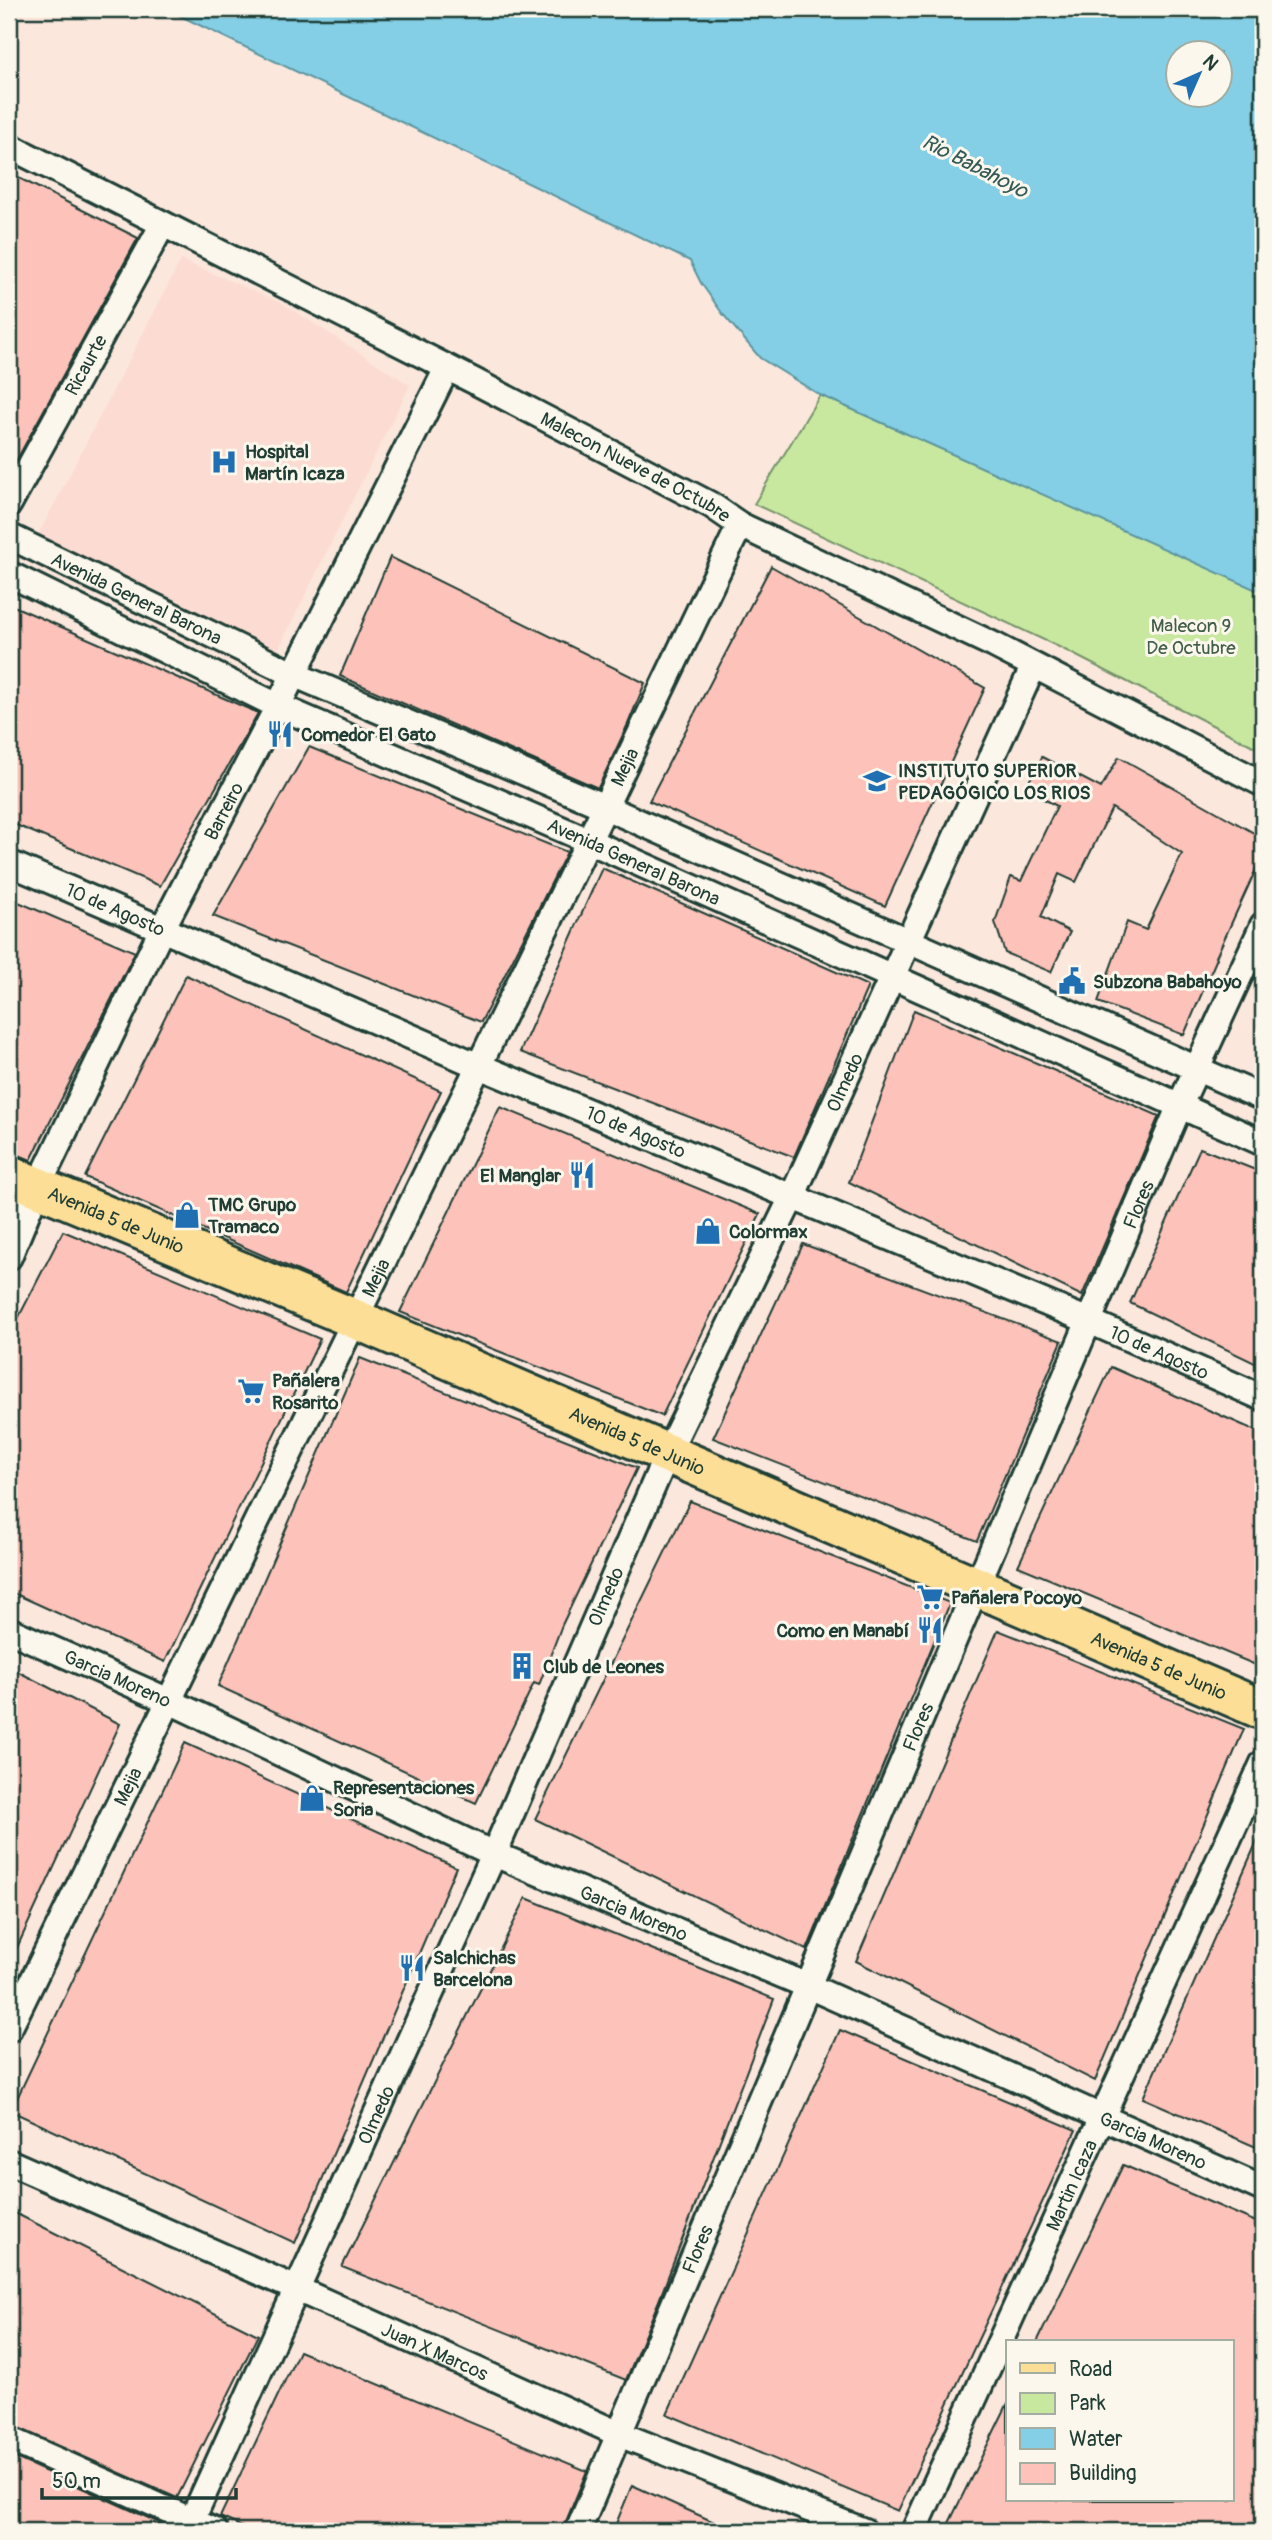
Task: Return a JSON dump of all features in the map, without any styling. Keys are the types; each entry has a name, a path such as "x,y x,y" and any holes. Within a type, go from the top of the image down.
{"main road":[{"name":"Avenida 5 de Junio","path":"23,1181 355,1320 1263,1710"}],"street":[{"name":"Malecon Nueve de Octubre","path":"9,146 447,368 711,505 740,525 994,645 1263,784"},
{"name":"Ricaurte","path":"9,504 163,224"},
{"name":"Barreiro","path":"9,1257 23,1181 162,929 278,706 447,368"},
{"name":"Mejia","path":"9,2029 589,841 740,525"},
{"name":"Avenida General Barona","path":"9,536 293,674 605,807 1263,1098"},
{"name":"Avenida General Barona","path":"9,574 278,706 589,841 1263,1143"},
{"name":"Olmedo","path":"190,2526 494,1854 667,1454 792,1197 1033,667"},
{"name":"10 de Agosto","path":"9,863 479,1066 1089,1321 1263,1398"},
{"name":"Flores","path":"578,2531 1180,1105 1263,925"},
{"name":"Garcia Moreno","path":"9,1630 494,1854 808,1986 1263,2189"},
{"name":"Martin Icaza","path":"914,2531 1263,1763"},
{"name":"Juan X Marcos","path":"9,2162 297,2288 619,2434 864,2531"},
{"path":"9,2439 190,2526 215,2531"}],"shaded area":[{"name":"Hospital Martín Icaza","path":"181,260 282,303 410,385 277,652 36,539"}],"green space":[{"name":"Malecon 9 De Octubre","path":"820,395 1263,592 1263,751 1061,648 754,504"}],"water":[{"name":"Rio Babahoyo","path":"166,9 1263,9 1263,593 820,395 760,358 701,283 690,261"}],"building":[{"path":"9,173 138,238 9,474"},
{"path":"390,557 645,683 598,788 340,676"},
{"path":"771,566 985,688 885,906 649,801"},
{"path":"9,604 258,713 160,886 9,822"},
{"path":"309,747 567,852 481,1022 213,916"},
{"path":"1042,757 1101,788 1119,757 1263,838 1263,854 1184,1035 1098,1002 1127,922 1146,930 1182,854 1112,808 1076,882 1059,874 1041,917 1070,932 1051,972 1005,953 995,922 1011,877 1021,881 1057,806 1025,789"},
{"path":"602,868 868,986 794,1157 520,1052"},
{"path":"9,898 135,952 31,1160 9,1151"},
{"path":"186,975 441,1091 346,1292 85,1177"},
{"path":"914,1010 1159,1116 1082,1296 849,1182"},
{"path":"500,1107 760,1214 662,1416 400,1312"},
{"path":"1200,1148 1263,1173 1263,1367 1130,1303"},
{"path":"63,1231 320,1339 165,1662 9,1591 9,1336"},
{"path":"803,1244 1062,1341 977,1541 713,1438"},
{"path":"360,1358 637,1468 562,1625 539,1685 534,1683 476,1803 218,1686"},
{"path":"1111,1367 1263,1434 1263,1668 1018,1566"},
{"path":"690,1501 950,1603 807,1950 535,1819"},
{"path":"998,1630 1244,1729 1095,2081 856,1961"},
{"path":"9,1667 120,1724 9,1965"},
{"path":"185,1743 456,1867 295,2243 11,2111"},
{"path":"1263,1828 1263,2150 1143,2098"},
{"path":"526,1898 774,1999 626,2380 342,2267"},
{"path":"840,2030 1076,2130 898,2511 667,2414"},
{"path":"1123,2165 1263,2225 1263,2531 962,2531 948,2525 1006,2407 1006,2502 1234,2502 1234,2340 1038,2340"},
{"path":"9,2210 258,2335 177,2498 9,2424"},
{"path":"299,2351 587,2471 562,2531 251,2531 220,2517"},
{"path":"9,2455 164,2525 161,2531 9,2531"},
{"path":"632,2485 734,2531 613,2531"}],"place":[{"name":"Hospital Martín Icaza","path":"224,462"},
{"name":"Comedor El Gato","path":"280,734"},
{"name":"INSTITUTO SUPERIOR PEDAGÓGICO LOS RIOS","path":"877,781"},
{"name":"Subzona Babahoyo","path":"1072,981"},
{"name":"El Manglar","path":"582,1175"},
{"name":"TMC Grupo Tramaco","path":"187,1215"},
{"name":"Colormax","path":"708,1231"},
{"name":"Pañalera Rosarito","path":"251,1391"},
{"name":"Pañalera Pocoyo","path":"930,1597"},
{"name":"Como en Manabí","path":"930,1630"},
{"name":"Club de Leones","path":"522,1666"},
{"name":"Representaciones Soria","path":"312,1798"},
{"name":"Salchichas Barcelona","path":"412,1968"}]}
